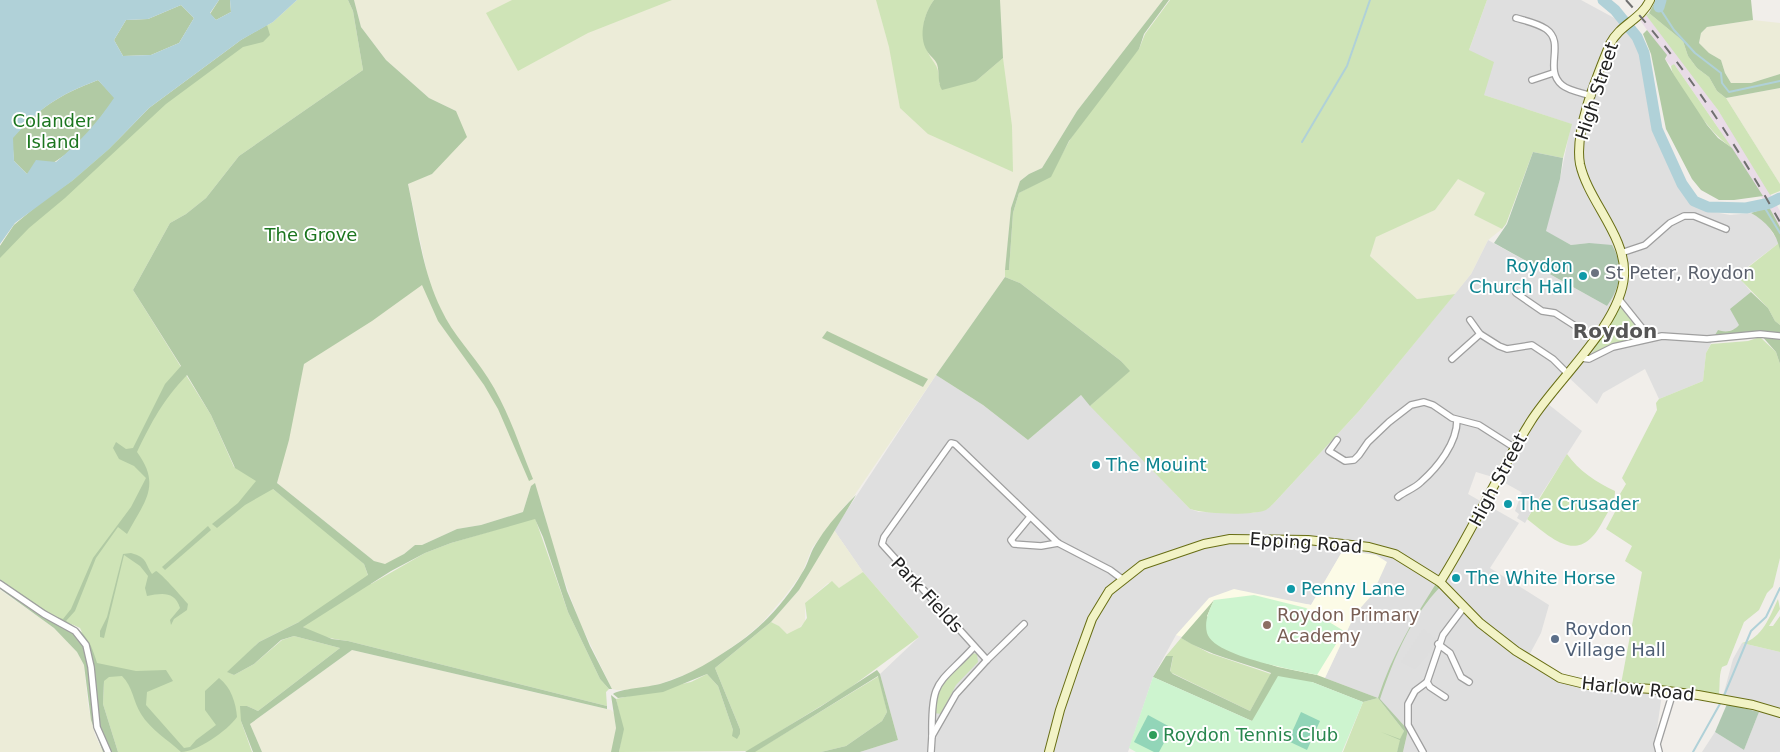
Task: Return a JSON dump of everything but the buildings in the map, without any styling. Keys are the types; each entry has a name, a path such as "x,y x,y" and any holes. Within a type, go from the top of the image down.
{"main road":[{"name":"High Street","path":"1440,582 1540,407 1581,358 1618,298 1624,273 1621,253 1581,165 1580,141 1592,96 1610,44 1616,33 1644,10 1650,0"},
{"name":"Epping Road","path":"1050,752 1060,710 1092,620 1109,590 1142,565 1204,544 1230,539 1308,540 1382,550 1407,560 1440,582"},
{"name":"Harlow Road","path":"1440,582 1480,623 1516,652 1560,678 1589,685 1673,692 1746,704 1780,712"}],"street":[{"path":"1516,18 1539,25 1548,30 1553,37 1556,48 1553,73 1564,87 1592,96"},
{"path":"1532,80 1553,73"},
{"path":"1621,253 1644,245 1670,223 1684,216 1694,216 1726,229"},
{"path":"1516,293 1542,311 1555,313 1594,338"},
{"path":"1618,298 1650,338"},
{"path":"1470,320 1480,334 1491,342 1507,349 1532,345 1568,374"},
{"path":"1452,359 1480,334"},
{"path":"1581,358 1589,359 1613,347 1662,336 1707,339 1760,334 1780,336"},
{"path":"1338,440 1329,451 1345,461 1354,460 1389,422 1417,402 1433,404 1457,420 1479,425 1515,448"},
{"path":"1398,497 1421,482 1446,452 1455,438 1457,420"},
{"name":"Park Fields","path":"987,660 882,544 884,537 951,443 955,444 1030,517"},
{"path":"1058,543 1041,546 1014,544 1011,540 1012,536 1030,517 1058,543 1110,570 1122,579"},
{"path":"0,584 44,614 75,631 86,645 91,667 97,727 108,752"},
{"path":"1445,697 1430,687 1427,682 1438,644 1452,620 1464,607"},
{"path":"932,736 945,717 956,694 1024,624"},
{"path":"1438,644 1450,653 1461,677 1469,682"},
{"name":"Park Fields","path":"931,752 933,696 939,682 974,647"},
{"path":"1423,752 1408,726 1408,704 1420,685 1427,682"},
{"path":"1659,752 1657,744 1667,718 1673,692"},
{"path":"932,714 945,717"}],"shaded area":[{"path":"354,0 1163,0 1077,111 1042,168 1020,181 1011,208 1005,277 854,496 812,548 802,573 785,596 762,623 742,640 700,669 660,684 633,690 617,690 612,689 580,623 555,555 542,505 531,486 523,512 481,525 457,529 422,545 415,545 385,565 374,561 277,483 304,364 426,268 408,183 432,174 456,111 429,98 386,60 361,27"},
{"path":"1487,0 1581,0 1618,20 1634,39 1641,54 1655,133 1679,185 1691,204 1708,211 1730,215 1751,213 1765,221 1779,243 1737,275 1751,292 1744,300 1740,325 1735,329 1725,332 1718,330 1706,353 1703,381 1659,399 1645,369 1603,393 1597,404 1565,374 1543,400 1582,431 1537,501 1496,478 1476,472 1468,494 1519,523 1490,568 1549,605 1541,633 1525,663 1559,682 1614,690 1662,694 1655,743 1657,752 1403,752 1408,730 1378,698 1325,678 1355,614 1370,594 1352,551 1343,550 1311,605 1308,604 1176,635 1153,677 1128,752 860,752 898,740 880,674 919,637 863,572 834,530 936,375 983,405 1028,440 1081,395 1190,509 1199,512 1253,513 1267,509 1275,502 1359,411 1471,274 1488,240 1607,306 1618,286 1589,243 1571,245 1545,231 1560,179 1571,124 1484,95 1469,50"},
{"path":"1646,15 1696,78 1743,147 1780,211 1780,227 1717,126 1674,64 1671,66 1665,59 1667,58 1640,20"},
{"path":"1753,20 1780,23 1780,74 1751,83 1731,83 1725,73 1721,60 1709,53 1699,43 1701,33 1707,27"},
{"path":"1780,88 1780,184 1726,98"},
{"path":"1533,152 1563,158 1560,179 1546,231 1571,245 1589,243 1612,245 1616,253 1619,269 1618,284 1607,306 1494,243 1507,224"},
{"path":"1458,178 1485,193 1474,215 1502,229 1488,240 1471,274 1455,294 1417,299 1370,256 1372,248 1379,234 1435,210"},
{"path":"1522,492 1537,501 1525,523 1517,518 1519,514 1515,511"},
{"path":"834,530 863,572 839,588 828,583 805,603 805,622 795,632 787,634 779,626 771,622 799,590"},
{"name":"Roydon Primary Academy","path":"1343,550 1376,555 1387,562 1372,595 1355,614 1323,682 1176,635 1209,598 1234,589 1311,605"},
{"path":"0,590 54,628 77,652 84,665 88,705 95,735 103,752 0,752"},
{"path":"1423,629 1437,640 1415,669 1401,662"},
{"path":"1742,643 1780,652 1780,752 1702,752 1715,732 1744,750 1759,712 1761,705 1723,696 1733,659"},
{"path":"352,650 611,710 614,713 616,728 612,752 262,752 250,724"},
{"path":"1727,704 1759,712 1744,750 1715,732"}],"green space":[{"path":"219,0 230,0 231,12 216,20 210,14"},
{"path":"297,0 348,0 353,11 363,70 239,156 206,198 186,214 170,223 133,290 211,415 234,467 273,489 328,533 364,564 371,584 425,553 451,543 535,518 568,612 600,679 609,689 606,692 607,706 348,641 328,638 308,630 299,622 259,642 228,672 234,675 254,664 282,640 294,636 340,648 258,711 247,706 241,721 252,752 118,752 103,704 104,681 80,628 49,614 0,579 0,246 14,225 241,40 273,22"},
{"name":"The Grove","path":"348,0 354,0 361,27 386,60 429,98 456,111 467,137 432,174 408,184 421,247 434,294 451,327 495,390 533,479 529,481 498,409 484,385 438,321 422,285 372,321 304,364 289,440 277,483 374,561 385,564 404,554 415,545 422,545 457,529 481,525 523,512 531,486 535,483 567,591 590,646 612,689 609,689 600,679 568,612 543,537 535,519 451,543 425,553 391,571 303,627 332,639 348,641 607,706 607,709 352,650 250,724 262,752 253,752 241,721 240,706 247,706 258,711 340,648 294,636 281,640 254,664 234,675 227,672 259,642 299,622 368,575 364,564 273,489 245,505 217,528 212,524 238,503 256,481 235,468 211,415 187,375 171,393 159,411 137,452 148,475 148,494 144,503 127,534 118,527 96,558 75,611 66,621 78,629 87,639 97,663 136,671 166,670 173,681 147,692 146,705 184,748 190,747 216,725 205,710 205,691 219,678 227,686 232,696 237,717 203,745 181,752 145,719 138,709 126,680 122,676 109,677 104,681 103,704 118,752 103,752 91,720 84,665 77,652 54,628 0,589 0,579 54,616 63,619 71,609 93,558 131,507 146,478 134,466 119,459 113,448 116,442 126,449 133,448 165,384 181,366 133,290 170,223 186,214 206,198 239,156 363,70 353,11"},
{"path":"512,0 672,0 588,33 518,71 486,13"},
{"path":"876,0 934,0 925,17 923,36 928,53 937,68 939,84 976,81 1003,58 1012,126 1013,172 928,134 900,108 889,47"},
{"path":"934,0 1000,0 1003,58 976,81 942,90 937,64 927,51 923,39 923,25 927,11"},
{"path":"1163,0 1169,0 1144,34 1139,49 1069,141 1051,177 1019,193 1013,213 1009,270 1005,270 1011,208 1020,181 1042,168 1077,111"},
{"path":"1170,0 1487,0 1469,50 1494,62 1484,95 1572,124 1563,158 1533,152 1506,224 1502,229 1474,215 1485,193 1458,179 1435,210 1376,237 1370,256 1417,299 1455,294 1359,411 1275,502 1266,510 1259,512 1228,514 1190,509 1090,406 1129,371 1121,361 1020,283 1005,277 1005,270 1009,270 1013,213 1019,193 1050,176 1071,138 1128,60 1139,49 1145,34"},
{"path":"1656,0 1751,0 1753,20 1707,27 1701,33 1699,43 1709,53 1721,60 1725,73 1731,83 1751,83 1780,74 1780,88 1726,98 1717,91 1709,77 1697,68 1688,56 1683,41 1649,13"},
{"path":"181,5 194,18 179,43 151,55 123,56 114,40 126,20 148,19"},
{"path":"1649,13 1683,41 1688,56 1697,68 1709,77 1717,91 1726,98 1780,184 1780,191 1770,195 1718,110 1646,15"},
{"path":"267,25 270,35 263,42 243,47 166,104 65,198 29,228 0,258 0,246 14,225 44,200 72,181 109,149 149,108 241,40"},
{"path":"1647,30 1667,55 1665,59 1674,75 1707,125 1718,138 1732,148 1763,196 1719,200 1701,190 1692,179 1666,129 1651,54 1643,34"},
{"path":"1674,64 1732,148 1714,133 1693,105 1673,75 1671,66"},
{"name":"Colander Island","path":"98,80 115,98 81,140 65,155 49,165 27,174 14,161 12,138 32,118 51,103 71,91"},
{"path":"1769,207 1780,227 1780,250 1779,244 1770,228 1751,213"},
{"path":"1779,243 1780,325 1775,321 1768,308 1737,276"},
{"path":"1005,277 1020,283 1121,361 1130,371 1090,406 1081,395 1028,440 983,405 936,375"},
{"path":"1751,292 1768,308 1775,321 1780,325 1780,364 1776,352 1760,334 1712,340 1718,330 1730,331 1739,325 1730,309"},
{"path":"1620,304 1645,336 1607,346 1591,355"},
{"path":"827,331 928,379 923,387 822,338"},
{"path":"1760,337 1776,352 1780,364 1780,558 1773,587 1767,593 1759,610 1744,622 1727,665 1722,667 1718,698 1621,684 1642,572 1625,561 1632,546 1606,529 1616,510 1614,504 1626,484 1622,478 1657,410 1656,403 1659,399 1703,381 1706,353 1711,344 1748,341"},
{"path":"1567,454 1588,476 1615,491 1611,506 1595,533 1586,542 1577,546 1558,542 1527,519"},
{"path":"856,495 799,590 771,622 715,668 740,729 737,739 732,736 733,730 718,686 707,674 663,692 618,698 613,694 660,684 682,676 712,660 750,635 767,619 790,592 804,570 822,534"},
{"path":"208,526 211,530 165,570 162,567"},
{"path":"131,553 145,561 152,574 156,571 167,580 188,604 187,610 174,619 171,625 170,620 180,608 178,602 167,594 147,596 145,588 148,576 140,566 124,555 104,638 100,637 100,631 107,617 123,554"},
{"path":"863,572 919,637 847,690 748,751 619,752 623,729 616,699 691,682 707,674 718,686 733,730 740,729 715,668 771,622 779,626 787,634 801,627 807,618 805,603 832,581 839,588"},
{"path":"1437,582 1441,586 1430,598 1404,639 1380,699 1408,730 1403,752 1397,752 1400,740 1381,732 1400,739 1404,731 1378,698 1404,638"},
{"path":"1254,595 1306,608 1344,631 1317,675 1256,661 1224,649 1213,641 1207,633 1206,624 1214,600"},
{"path":"1778,599 1780,609 1769,626 1773,626 1780,616 1780,652 1742,643 1749,641 1760,632"},
{"path":"1214,600 1207,616 1250,658 1278,667 1317,675 1378,698 1363,702 1312,682 1252,721 1153,677 1166,656 1173,656 1170,671 1173,674 1250,711 1271,673 1213,654 1181,638"},
{"path":"1181,638 1209,653 1271,674 1250,711 1170,672 1173,657 1166,656"},
{"path":"971,653 977,654 978,662 956,685 941,714 934,713 935,688"},
{"path":"877,670 880,674 898,740 860,752 821,752 846,746 882,721 887,712 878,676 755,752 745,752 820,707"},
{"path":"879,676 887,712 882,721 846,746 821,752 754,752"},
{"path":"1278,676 1312,682 1363,702 1342,752 1136,752 1129,748 1153,677 1252,721"},
{"path":"611,695 616,699 624,729 619,752 611,752 616,728"},
{"path":"1378,698 1404,731 1397,752 1343,752 1363,702"},
{"path":"1301,712 1320,721 1307,750 1288,741"},
{"name":"Roydon Tennis Club","path":"1148,715 1172,728 1159,752 1154,752 1134,742"}],"water":[{"path":"0,0 219,0 210,13 216,20 231,12 230,0 297,0 273,22 241,40 149,108 109,149 72,181 15,223 0,244","holes":["181,5 194,18 179,43 151,55 123,56 114,40 126,20 148,19","98,80 114,98 88,132 56,162 36,160 27,174 14,161 13,138 51,103 72,91"]}],"waterway":[{"path":"1302,142 1347,66 1370,0"},
{"path":"1603,0 1615,10 1637,37 1644,53 1657,129 1682,184 1694,201 1708,207 1746,208 1770,203 1780,198"},
{"path":"1659,7 1661,0"},
{"path":"1659,7 1674,30 1695,53 1721,73 1722,83 1729,92 1780,81"},
{"path":"1763,205 1780,233"},
{"path":"1723,698 1751,631 1766,617 1780,588"},
{"path":"1693,752 1721,702"}],"railway":[{"path":"1626,0 1690,79 1728,135 1780,222"}],"place":[{"name":"St Peter, Roydon","path":"1595,273"},
{"name":"Roydon Church Hall","path":"1583,276"},
{"name":"The Mouint","path":"1096,465"},
{"name":"The Crusader","path":"1508,504"},
{"name":"The White Horse","path":"1456,578"},
{"name":"Penny Lane","path":"1291,589"},
{"name":"Roydon Primary Academy","path":"1267,625"},
{"name":"Roydon Village Hall","path":"1555,639"},
{"name":"Roydon Tennis Club","path":"1153,735"}],"district":[{"name":"Roydon","path":"1615,331"}]}
